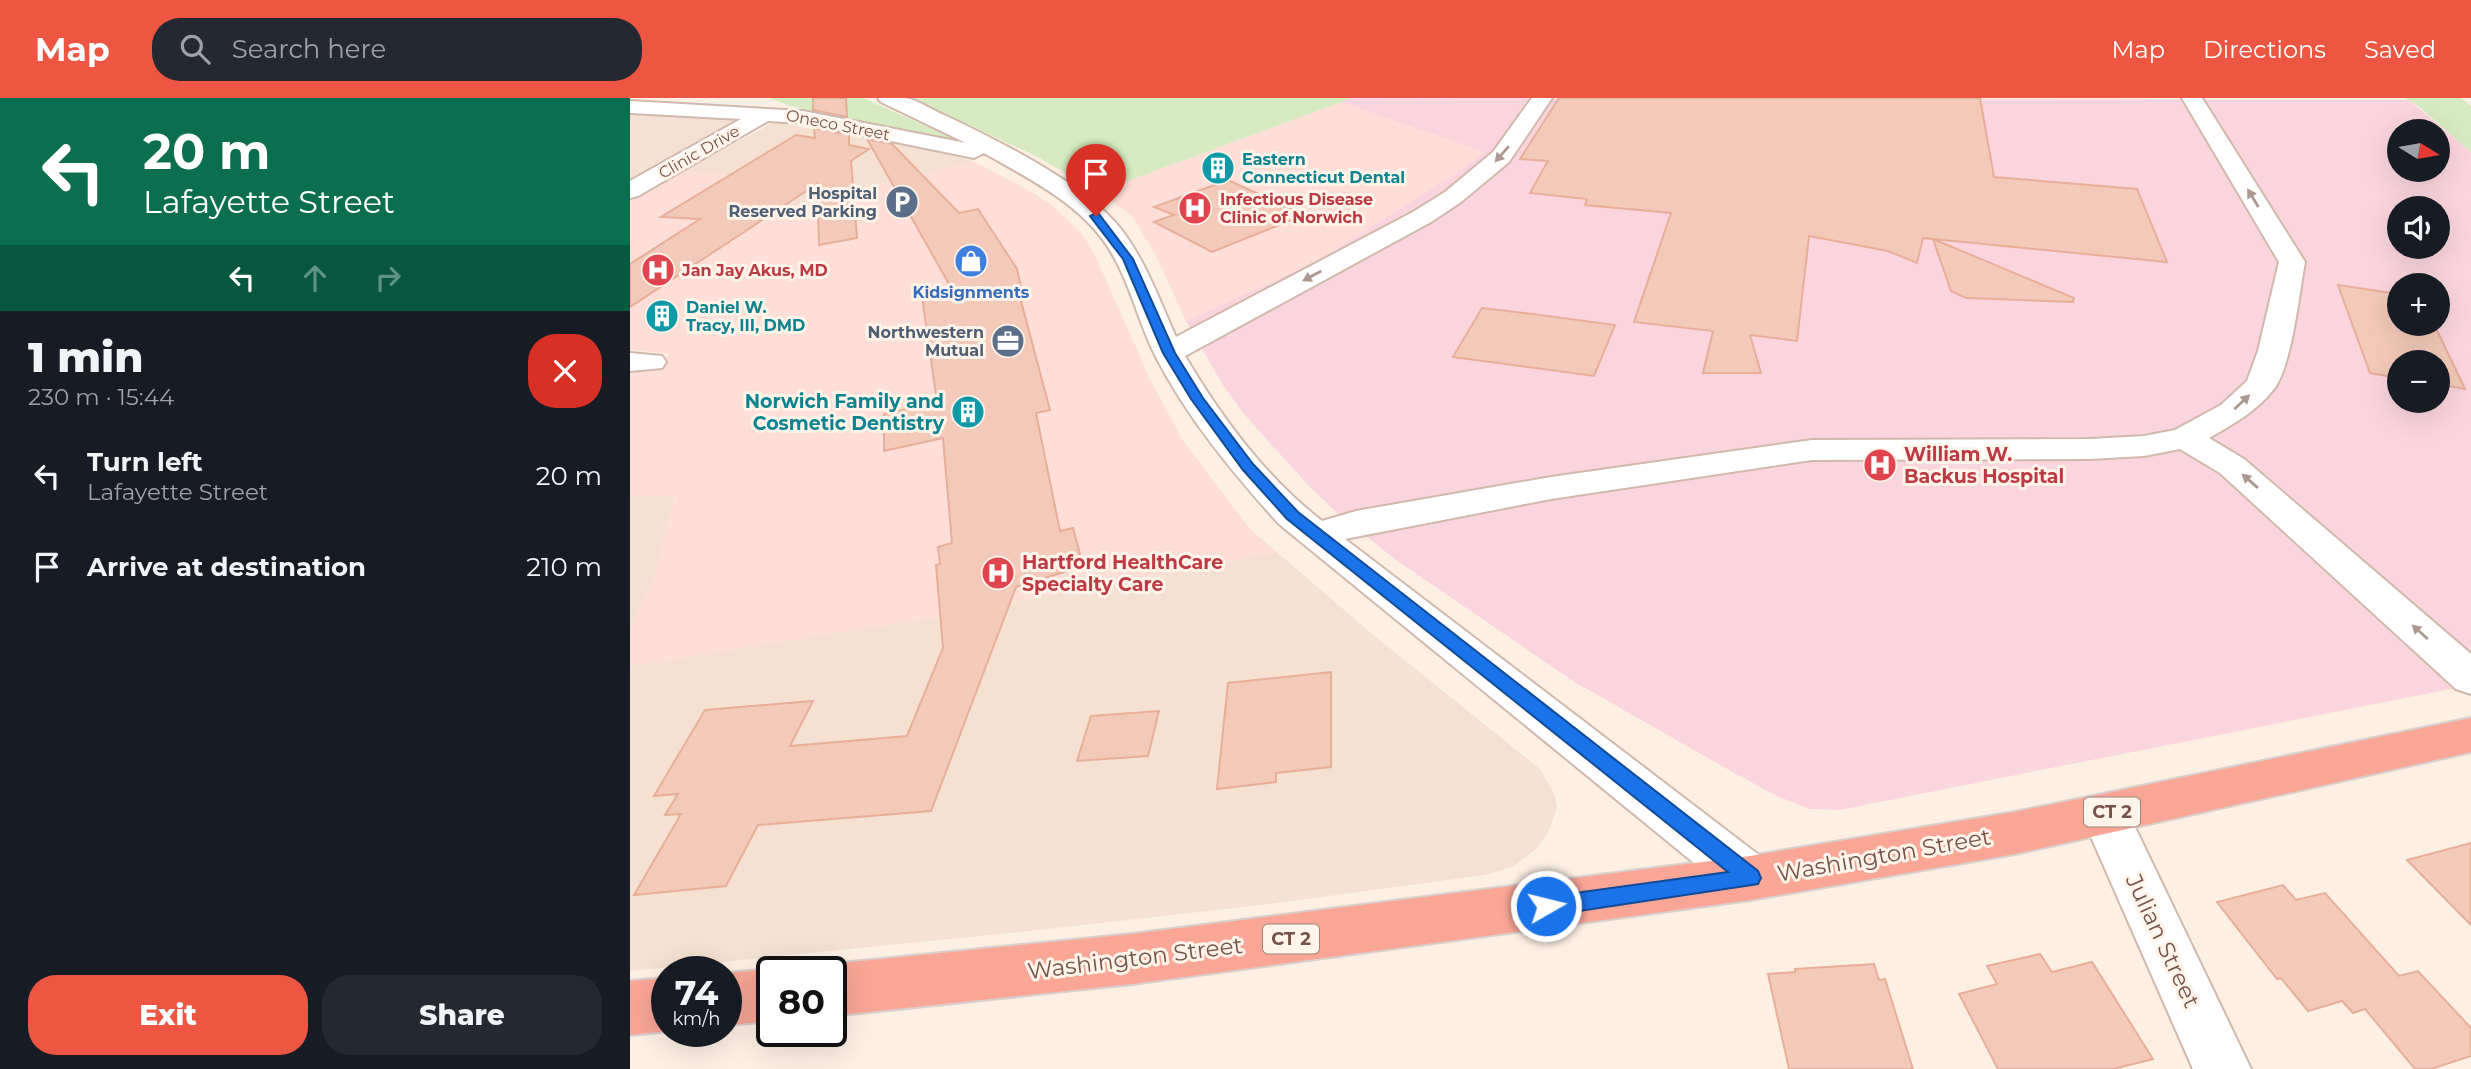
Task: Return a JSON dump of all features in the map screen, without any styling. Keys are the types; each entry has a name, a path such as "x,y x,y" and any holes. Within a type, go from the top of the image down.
{"highway":[{"name":"Washington Street","path":"847,988 1145,957 1750,878 1959,844 2471,734"},
{"path":"630,1008 651,1006"}],"street":[{"path":"641,107 685,98"},
{"path":"750,98 768,113"},
{"path":"888,98 953,126 1079,202 1106,227 1128,259 1169,353 1198,399 1232,447 1275,498 1315,536 1750,878"},
{"path":"1169,353 1420,218 1453,197 1504,154 1542,98"},
{"path":"1315,536 1356,523 1551,488 1812,450 1889,447 2090,449 2144,446 2185,439 2232,412 2261,384 2273,351 2292,262 2192,98"},
{"name":"Oneco Street","path":"641,107 768,113 818,120 947,147 1002,154"},
{"name":"Clinic Drive","path":"630,191 768,113"},
{"path":"2185,439 2232,466 2471,678"},
{"name":"Julian Street","path":"2105,814 2222,1069"}],"shaded area":[{"name":"William W. Backus Hospital","path":"1352,98 2409,100 2432,119 2387,119 2387,182 2450,182 2450,134 2471,152 2471,685 1839,810 1810,809 1777,796 1736,774 1573,681 1396,560 1336,512 1244,414 1223,385 1186,321 1315,262 1458,172 1484,152 1341,102"},
{"path":"1341,102 1485,152 1458,172 1315,262 1186,321 1155,254 1132,216 1098,192"},
{"path":"630,112 741,119 630,179"},
{"path":"774,122 920,148 973,161 784,208 790,179 681,172"},
{"path":"973,161 1053,206 1081,233 1093,251 1151,381 1182,439 1250,529 1277,552 947,615 630,666 630,630 652,584 676,496 630,495 630,374 654,368 670,354 630,350 630,201 681,172 790,179 785,208"},
{"path":"630,495 676,495 652,584 630,630"},
{"path":"1277,552 1366,629 1540,769 1555,796 1557,808 1548,833 1535,850 1514,866 1485,875 1270,904 1021,932 780,956 756,956 756,958 742,960 742,956 651,956 651,969 630,971 630,666 947,615"}],"green space":[{"path":"769,98 863,98 953,138 945,139 790,106"},
{"path":"911,98 1352,98 1098,192 1036,156"},
{"path":"2405,98 2461,98 2471,106 2471,152 2450,134 2450,119 2433,119"}],"building":[{"path":"813,98 846,98 847,117 813,110"},
{"path":"1559,98 1980,98 1994,177 2137,189 2167,262 1923,238 1917,263 1888,251 1809,236 1797,341 1750,335 1761,373 1703,373 1713,331 1634,322 1671,213 1585,205 1587,199 1530,193 1548,161 1520,159"},
{"path":"814,128 849,135 849,145 869,149 851,161 857,238 819,245 817,184 630,307 630,264 700,219 661,217 796,135 815,138"},
{"path":"867,139 892,144 959,213 978,209 1017,269 1024,300 1021,301 1050,410 1036,413 1060,531 1073,528 1083,566 1016,587 931,811 758,825 726,886 634,895 681,814 665,815 678,794 654,796 705,710 813,701 790,746 907,736 943,648 936,565 940,564 938,547 952,543 943,438 884,451 884,414 937,402 922,297 953,291"},
{"path":"1228,180 1304,215 1212,252 1154,222 1174,215 1154,207"},
{"path":"1933,239 2074,298 2073,302 1966,298 1951,291"},
{"path":"2338,285 2387,292 2387,336 2440,336 2446,350 2387,350 2387,376 2370,373"},
{"path":"1482,308 1615,325 1594,376 1453,357"},
{"path":"2450,358 2465,389 2450,386"},
{"path":"1331,672 1331,767 1276,773 1276,782 1217,789 1228,683"},
{"path":"1159,711 1148,756 1077,761 1091,716"},
{"path":"2471,843 2471,925 2407,860"},
{"path":"2283,885 2296,900 2325,893 2399,976 2418,971 2471,1028 2471,1056 2431,1069 2415,1069 2365,1009 2353,1013 2342,1001 2308,1011 2281,978 2277,979 2217,902"},
{"path":"2040,954 2052,972 2092,962 2153,1059 2113,1069 1998,1069 1959,994 1997,984 1987,966"},
{"path":"1874,964 1879,980 1885,979 1913,1069 1789,1069 1768,974 1795,972 1795,969"}],"place":[{"name":"Eastern Connecticut Dental","path":"1218,168"},
{"name":"Hospital Reserved Parking","path":"902,202"},
{"name":"Infectious Disease Clinic of Norwich","path":"1195,208"},
{"name":"Kidsignments","path":"971,261"},
{"name":"Jan Jay Akus, MD","path":"658,270"},
{"name":"Daniel W. Tracy, III, DMD","path":"662,316"},
{"name":"Northwestern Mutual","path":"1008,341"},
{"name":"Norwich Family and Cosmetic Dentistry","path":"968,412"},
{"name":"William W. Backus Hospital","path":"1880,465"},
{"name":"Hartford HealthCare Specialty Care","path":"998,573"}],"route":[{"path":"1096,216 1128,259 1169,353 1182,376 1224,437 1275,498 1315,536 1750,878 1546,906"}]}
